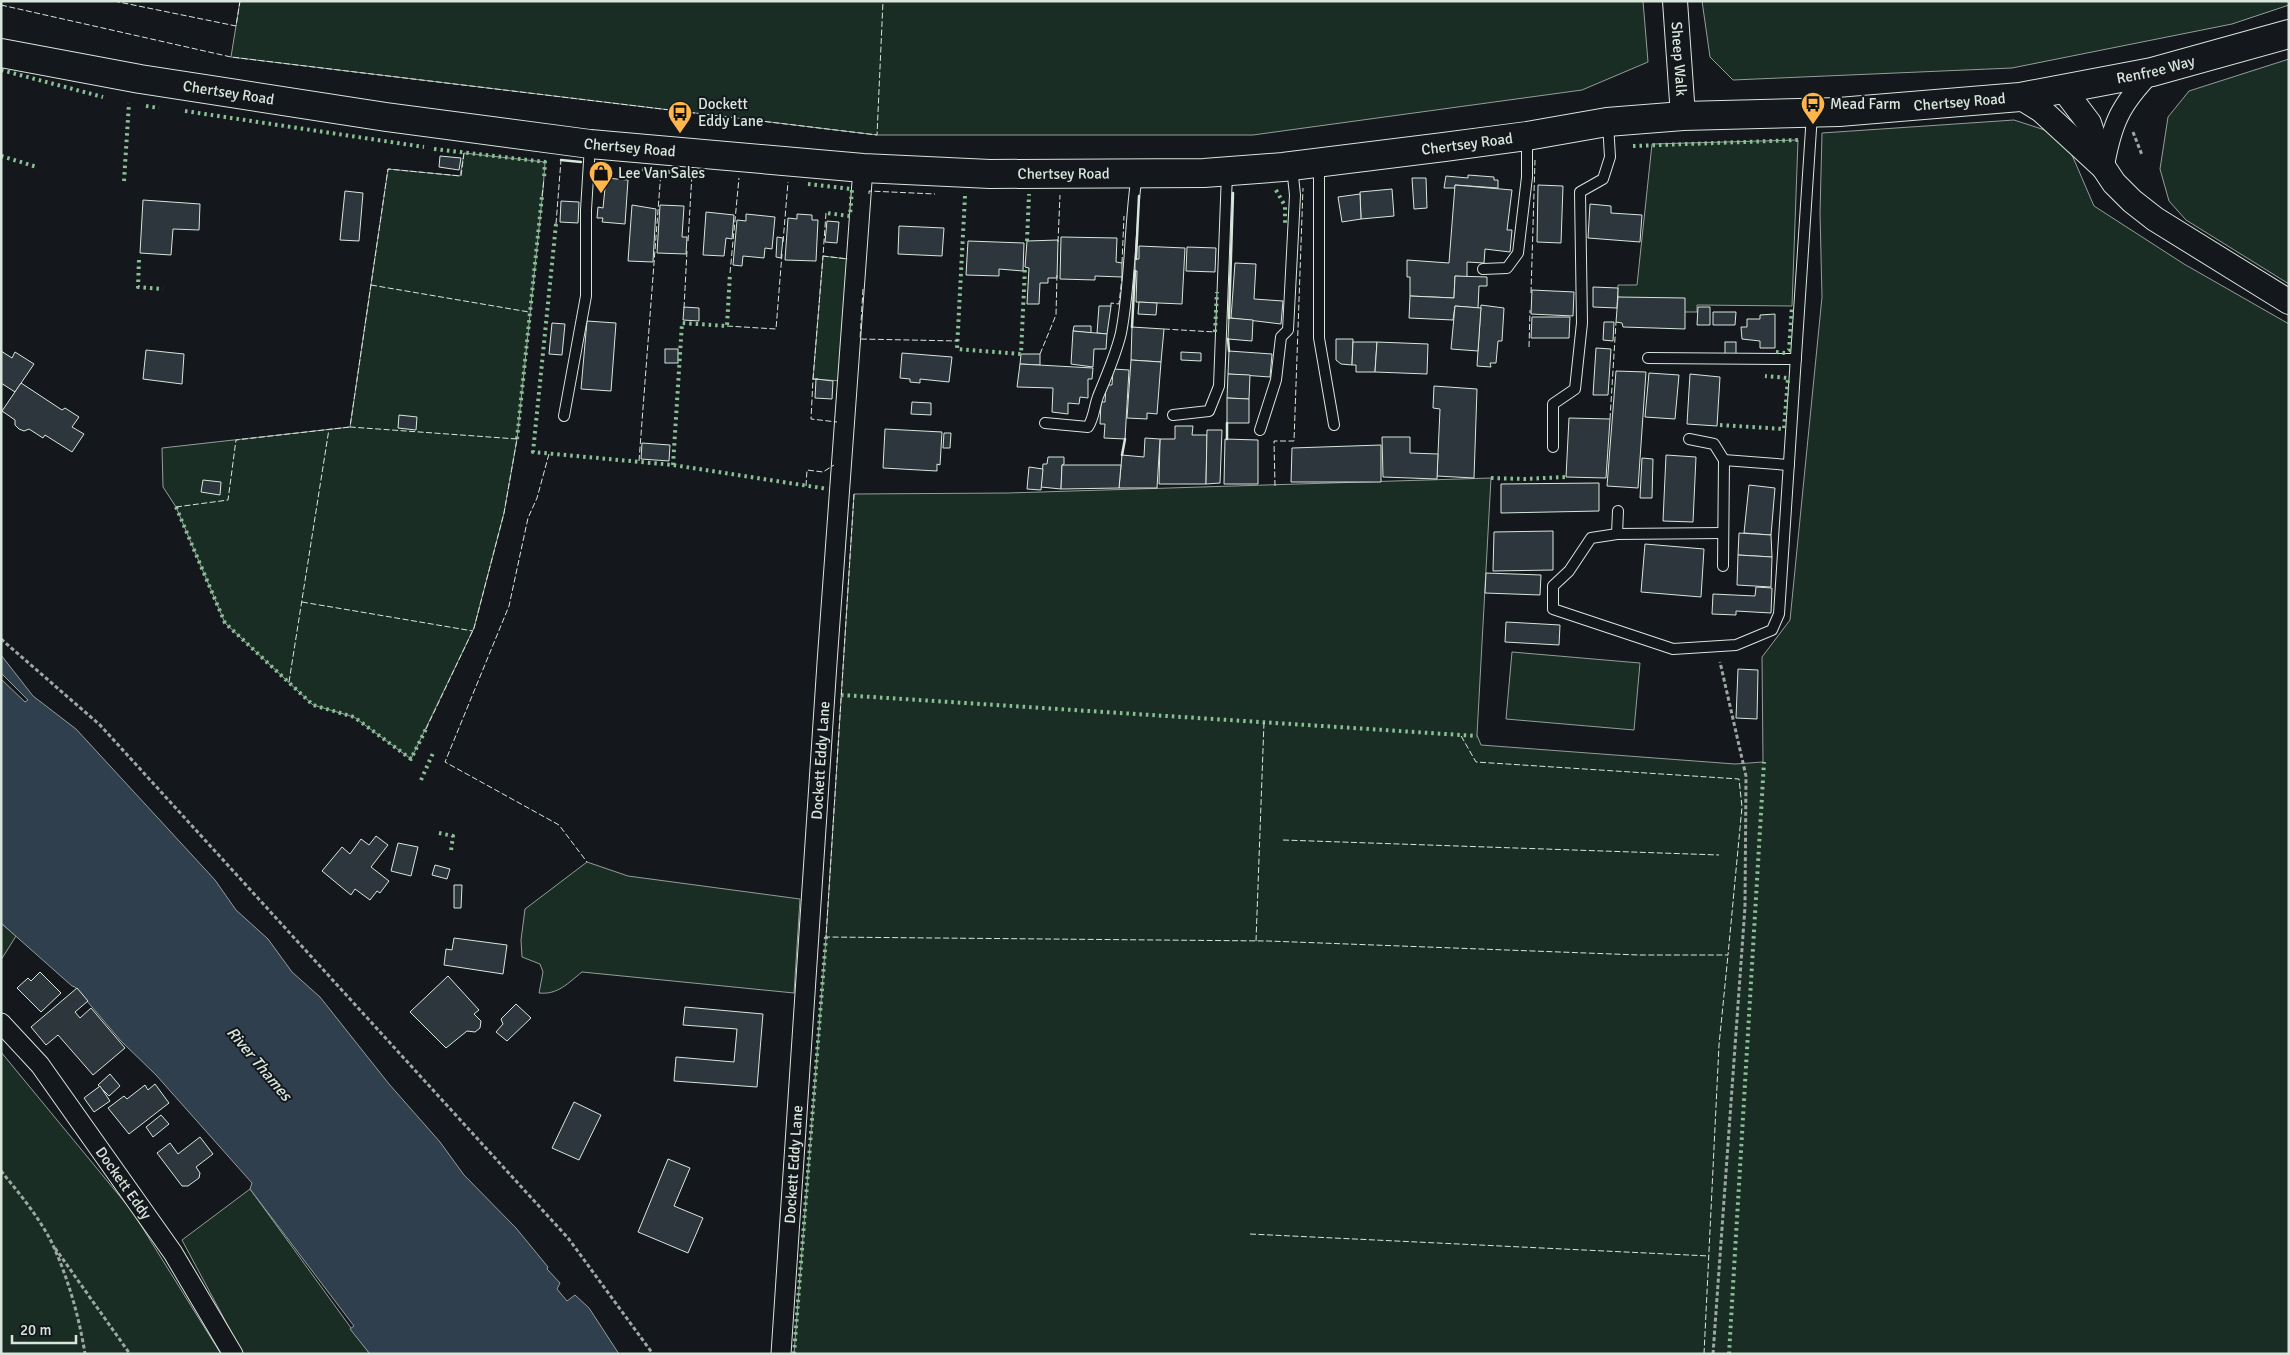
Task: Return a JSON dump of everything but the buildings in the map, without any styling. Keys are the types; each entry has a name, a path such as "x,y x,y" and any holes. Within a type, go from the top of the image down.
{"main road":[{"name":"Renfree Way","path":"2020,97 2152,72 2289,34"},
{"name":"Chertsey Road","path":"1,53 140,78 376,116 590,144 863,168 990,174 1227,172 1292,166 1528,136 1608,122 1683,116 1812,113 1957,104 2020,97"}],"street":[{"name":"Sheep Walk","path":"1675,1 1683,116"},
{"path":"2104,168 2109,140 2118,116 2132,92 2152,72"},
{"name":"Chertsey Road","path":"2064,90 2089,123 2104,168"},
{"name":"Chertsey Road","path":"2020,97 2041,110 2104,168 2114,183 2132,202 2155,220 2289,302"},
{"name":"Dockett Eddy Lane","path":"781,1354 826,673 863,168"},
{"name":"Dockett Eddy","path":"1,1023 40,1065 173,1253 233,1354"}],"lane":[{"path":"1723,533 1617,534 1591,538 1569,571 1553,586 1553,609 1673,648 1736,645 1772,630 1779,614 1812,113"},
{"path":"1553,447 1553,404 1575,388 1582,323 1580,192 1603,179 1610,158 1608,122"},
{"path":"1483,270 1506,268 1518,253 1527,177 1528,136"},
{"path":"564,416 586,296 586,202 590,144"},
{"path":"1319,162 1319,338 1334,425"},
{"path":"1260,430 1276,380 1281,337 1288,330 1295,195 1292,166"},
{"path":"1173,415 1209,411 1219,386 1227,172"},
{"path":"1045,423 1088,427 1094,418 1097,399 1120,335 1128,289 1132,204 1137,173"},
{"path":"1648,358 1796,359"},
{"path":"1689,439 1714,444 1724,460 1723,566"},
{"path":"1724,460 1789,465"},
{"path":"1617,534 1618,511"}],"path":[{"path":"2130,125 2142,155"},
{"path":"1,639 100,725 568,1238 653,1354"},
{"path":"1713,1354 1745,907 1746,776 1717,646"},
{"path":"1,1171 24,1198 52,1243 130,1354"},
{"path":"52,1243 80,1322 85,1354"}],"green space":[{"path":"240,1 1643,1 1648,62 1582,90 1253,135 877,135 231,57"},
{"path":"1702,1 2289,1 2289,5 2232,24 2012,68 1733,80 1710,57"},
{"path":"2289,59 2289,284 2186,220 2169,201 2160,169 2168,117 2189,91"},
{"path":"2014,120 2051,132 2072,155 2094,206 2184,264 2289,324 2289,1354 794,1354 826,937 854,494 1008,493 1491,478 1477,735 1481,745 1735,764 1763,762 1762,657 1790,620 1822,297 1820,213 1822,133"},
{"path":"1798,140 1792,306 1697,305 1697,312 1685,312 1618,297 1618,285 1637,285 1652,144"},
{"path":"464,153 545,162 543,190 517,439 504,513 474,628 411,759 354,717 313,705 225,623 176,507 163,487 162,448 350,427 388,169 460,176"},
{"path":"823,256 848,259 842,381 813,379"},
{"path":"1512,652 1640,663 1634,730 1506,719"},
{"path":"587,862 628,876 800,899 794,993 582,972 557,990 539,993 543,972 540,964 522,957 521,940 525,909"},
{"path":"1,923 16,936 1,960"},
{"path":"1,1052 132,1211 221,1354 1,1354"},
{"path":"250,1189 370,1354 243,1354 182,1240"}],"water":[{"name":"River Thames","path":"1,655 33,696 76,729 215,880 236,910 268,939 292,972 320,997 389,1084 440,1142 464,1175 516,1228 548,1267 547,1269 560,1283 557,1289 567,1301 575,1295 589,1308 619,1354 370,1354 350,1329 354,1326 250,1189 252,1183 156,1075 121,1041 75,987 1,923 1,679 25,702 28,700 1,673"}],"hedge":[{"path":"1,70 103,97"},
{"path":"124,181 129,103"},
{"path":"146,106 159,108"},
{"path":"185,111 424,147"},
{"path":"1633,146 1798,140"},
{"path":"434,149 545,162 544,179"},
{"path":"1,156 37,167"},
{"path":"642,169 680,173"},
{"path":"808,184 852,189 850,216 826,213"},
{"path":"1276,190 1285,206 1285,225"},
{"path":"1027,241 1029,194"},
{"path":"517,439 542,196"},
{"path":"965,196 957,349 1021,354 1025,267"},
{"path":"556,224 533,452 673,465 828,489"},
{"path":"139,260 138,287 163,289"},
{"path":"673,465 682,323 727,326 730,273"},
{"path":"1215,332 1217,292"},
{"path":"1776,352 1785,353 1789,350 1792,306"},
{"path":"1720,425 1784,429 1788,378 1765,376"},
{"path":"1491,478 1566,477"},
{"path":"176,507 225,623 313,705 354,717 411,759 426,729"},
{"path":"841,695 1477,736"},
{"path":"421,780 433,753"},
{"path":"1729,1354 1764,762"},
{"path":"439,833 453,836 451,851"},
{"path":"794,1354 826,937"}],"fence":[{"path":"114,1 236,26 240,1"},
{"path":"1,5 231,57 877,135 883,1"},
{"path":"426,729 474,628 504,513 517,439 350,427 388,169 461,176 464,153"},
{"path":"556,224 561,160"},
{"path":"1531,293 1535,160"},
{"path":"639,461 661,171"},
{"path":"688,241 692,174"},
{"path":"730,273 739,178"},
{"path":"542,196 544,179"},
{"path":"783,242 788,182"},
{"path":"1275,486 1274,441 1294,441 1303,188"},
{"path":"869,194 869,191 935,194"},
{"path":"1058,242 1060,195"},
{"path":"826,213 823,256 848,259"},
{"path":"1122,263 1124,216"},
{"path":"684,308 687,251"},
{"path":"727,326 776,329 782,254"},
{"path":"813,379 823,256"},
{"path":"1040,354 1056,315 1057,275"},
{"path":"1111,306 1111,303 1119,304 1122,277"},
{"path":"371,285 529,312"},
{"path":"863,289 860,339 958,341"},
{"path":"1529,347 1530,310"},
{"path":"1610,419 1616,322"},
{"path":"1164,329 1215,332"},
{"path":"818,379 813,379 811,419 837,422"},
{"path":"176,507 228,500 236,440 350,427"},
{"path":"289,682 329,429"},
{"path":"549,454 537,498 528,518 509,606 445,762 559,825 587,862"},
{"path":"806,486 807,470 823,472 834,465"},
{"path":"854,494 826,937 1268,941 1639,955 1728,955 1742,807 1739,779 1476,762 1460,734"},
{"path":"302,602 473,631"},
{"path":"1256,941 1264,722"},
{"path":"1283,840 1719,855"},
{"path":"1704,1354 1719,1045 1728,955"},
{"path":"1250,1234 1709,1256"}],"wall":[{"path":"561,160 581,162"},
{"path":"1229,318 1233,193"},
{"path":"1136,259 1139,196"},
{"path":"1132,327 1135,271"},
{"path":"1228,339 1229,351"},
{"path":"1227,423 1227,439"},
{"path":"1122,455 1125,439"}],"place":[{"name":"Mead Farm","path":"1813,125"},
{"name":"Dockett Eddy Lane","path":"680,134"},
{"name":"Lee Van Sales","path":"601,194"}]}
